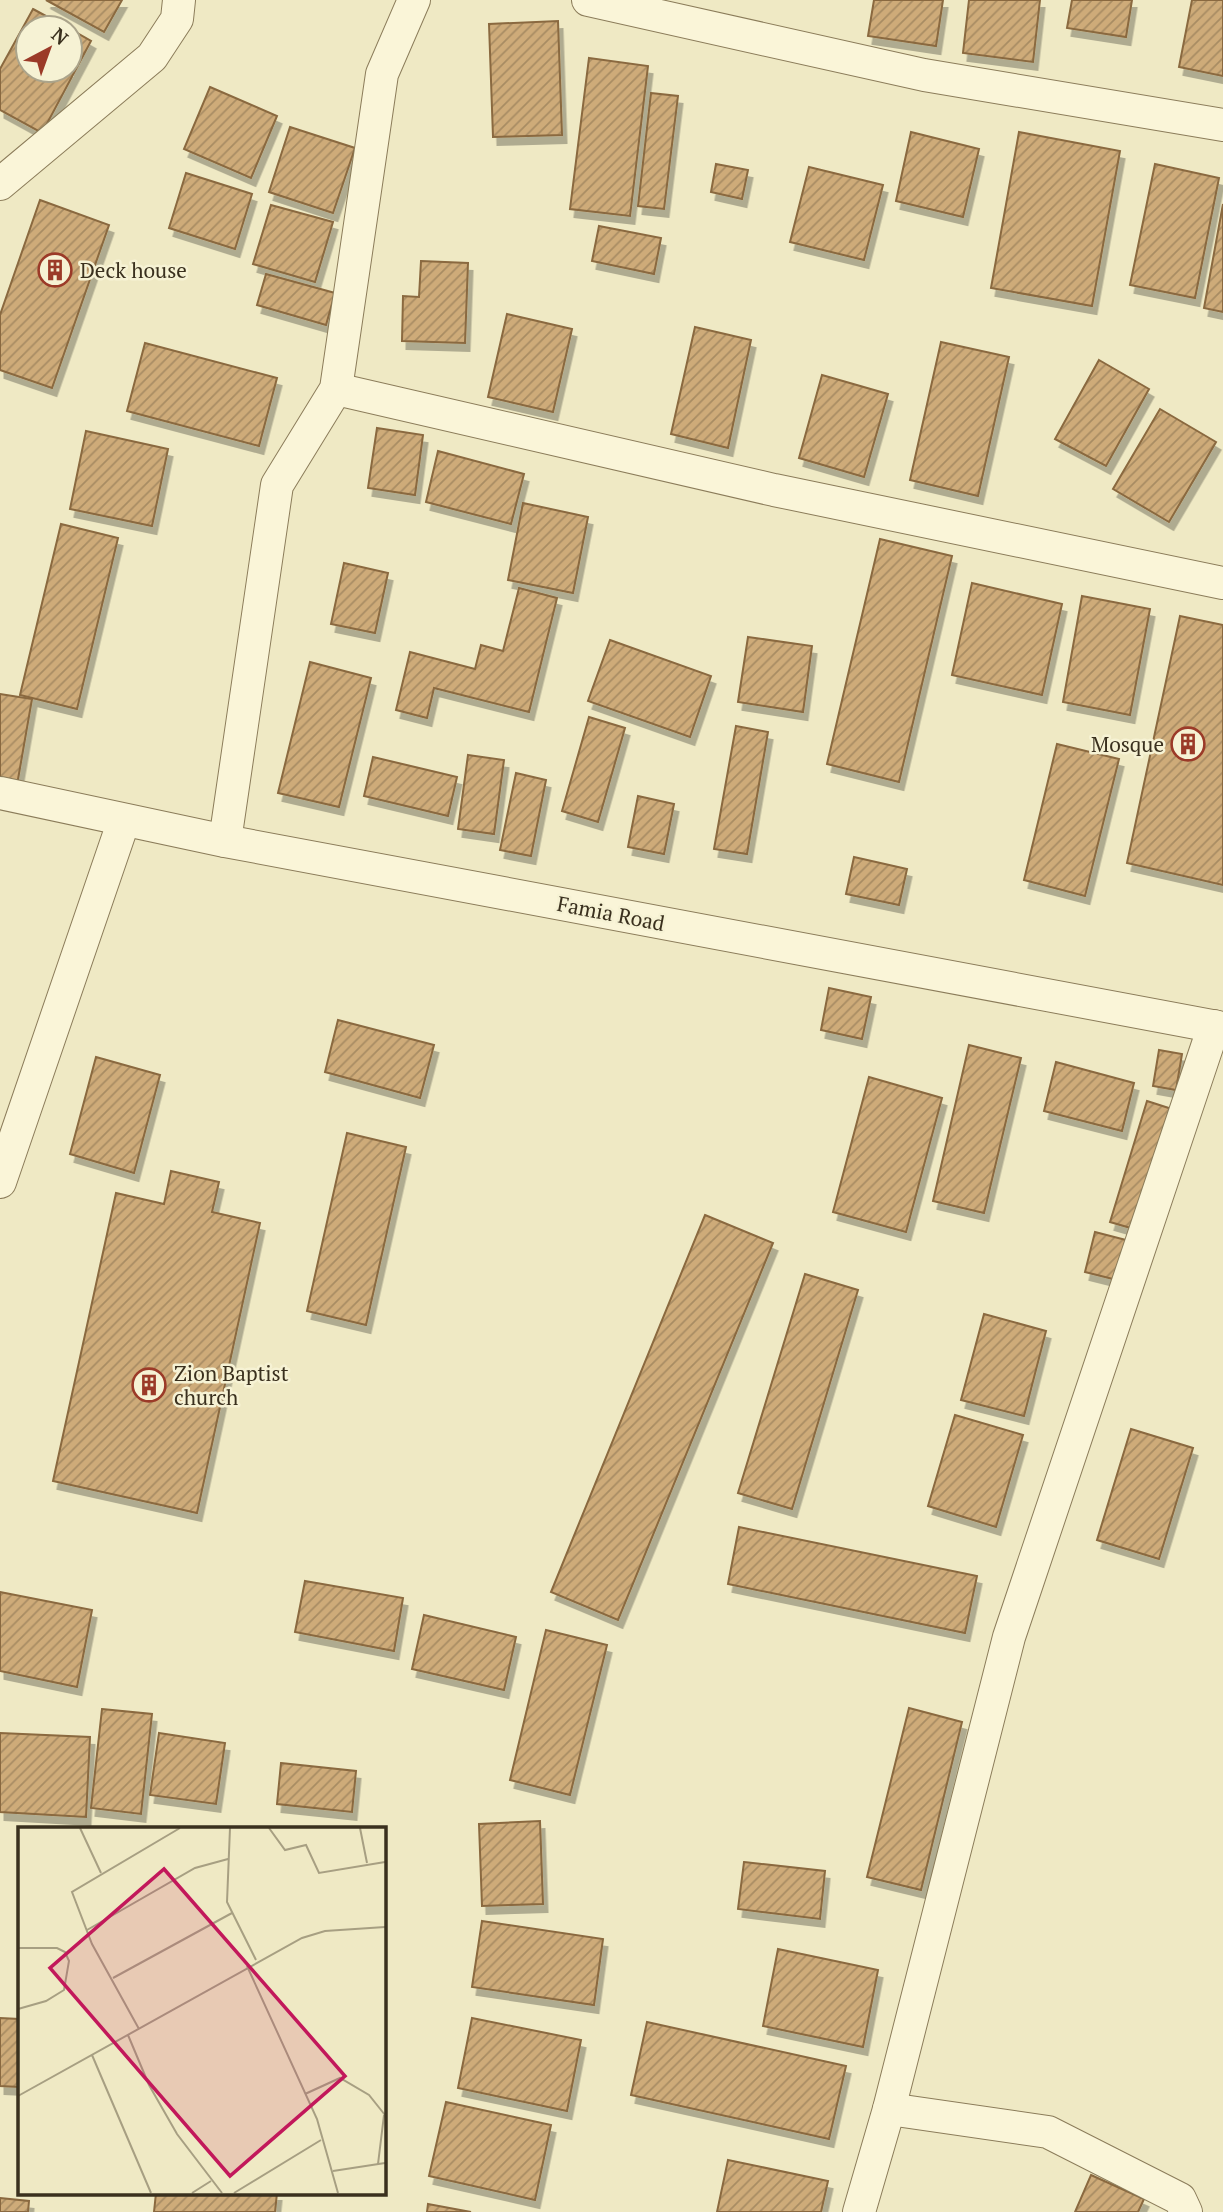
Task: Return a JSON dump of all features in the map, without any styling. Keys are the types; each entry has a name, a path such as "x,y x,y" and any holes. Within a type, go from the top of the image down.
{"street":[{"path":"0,184 152,57 177,19 179,0"},
{"path":"225,841 277,485 336,389 382,74 414,0"},
{"path":"588,0 924,75 1223,125"},
{"path":"336,389 774,490 1223,583"},
{"name":"Famia Road","path":"0,793 225,841 1218,1027"},
{"path":"0,1182 124,820"},
{"path":"859,2212 889,2109 1009,1637 1218,1027"},
{"path":"889,2109 1048,2132 1180,2199 1186,2212"}],"building":[{"path":"46,0 122,0 104,32 84,21 84,14 71,14"},
{"path":"874,0 943,0 936,46 868,36"},
{"path":"969,0 1040,0 1033,62 963,53"},
{"path":"1072,0 1132,0 1126,37 1067,28"},
{"path":"1192,0 1223,0 1223,76 1179,67"},
{"path":"558,21 562,135 493,137 489,24"},
{"path":"84,37 91,41 84,54"},
{"path":"14,44 14,84 68,84 42,133 0,110 0,69"},
{"path":"589,58 648,66 630,216 570,209"},
{"path":"210,87 277,116 251,178 184,149"},
{"path":"651,93 678,96 664,209 638,206"},
{"path":"290,127 355,148 333,213 269,192"},
{"path":"911,132 979,149 963,217 896,201"},
{"path":"1019,132 1120,151 1092,306 991,288"},
{"path":"716,164 748,170 742,199 711,192"},
{"path":"1155,164 1219,178 1195,298 1130,285"},
{"path":"809,167 883,185 864,260 790,242"},
{"path":"186,173 252,194 235,249 169,228"},
{"name":"Deck house","path":"40,200 109,225 52,388 0,370 0,315"},
{"path":"1223,204 1223,312 1204,308"},
{"path":"271,205 333,222 315,282 253,264"},
{"path":"599,226 661,238 654,274 592,261"},
{"path":"421,261 468,263 465,343 402,341 403,296 419,297"},
{"path":"266,274 335,293 326,325 257,305"},
{"path":"507,314 572,329 553,412 488,397"},
{"path":"695,327 751,340 728,448 671,434"},
{"path":"941,342 1009,357 978,496 910,480"},
{"path":"145,343 277,378 259,446 127,411"},
{"path":"1099,360 1149,389 1106,466 1055,439"},
{"path":"822,375 888,394 864,477 799,458"},
{"path":"1160,409 1216,442 1169,522 1113,489"},
{"path":"377,428 423,435 415,495 368,488"},
{"path":"86,431 168,449 152,526 70,509"},
{"path":"438,451 524,474 511,524 426,502"},
{"path":"523,503 588,517 573,593 508,580"},
{"path":"61,524 118,538 77,709 20,695"},
{"path":"880,539 952,556 899,782 827,764"},
{"path":"344,563 388,573 375,633 331,624"},
{"path":"972,583 1062,604 1042,695 952,675"},
{"path":"519,588 557,598 529,712 434,688 427,718 396,710 410,652 475,669 481,645 503,651"},
{"path":"1082,596 1150,609 1130,715 1063,702"},
{"name":"Mosque","path":"1180,616 1223,625 1223,885 1127,863"},
{"path":"748,637 812,646 803,712 738,702"},
{"path":"610,640 711,676 690,737 588,701"},
{"path":"310,662 371,678 339,807 278,793"},
{"path":"0,694 32,699 17,785 0,782"},
{"path":"589,717 625,728 598,822 562,811"},
{"path":"736,726 768,732 747,854 714,849"},
{"path":"1057,744 1119,759 1085,896 1024,880"},
{"path":"468,755 504,760 494,834 458,829"},
{"path":"373,757 457,777 448,816 364,796"},
{"path":"516,773 546,780 531,856 500,850"},
{"path":"638,796 674,804 664,854 628,847"},
{"path":"854,857 907,869 899,905 846,894"},
{"path":"829,988 871,997 862,1039 821,1030"},
{"path":"338,1020 434,1045 420,1098 325,1072"},
{"path":"969,1045 1021,1058 984,1213 933,1201"},
{"path":"1159,1050 1182,1054 1176,1090 1153,1086"},
{"path":"96,1057 160,1075 134,1173 70,1154"},
{"path":"1056,1062 1134,1083 1122,1131 1044,1111"},
{"path":"869,1077 942,1098 906,1232 833,1212"},
{"path":"1147,1101 1178,1111 1141,1231 1110,1222"},
{"path":"347,1133 406,1147 366,1325 307,1311"},
{"name":"Zion Baptist church","path":"171,1171 219,1182 212,1212 260,1223 197,1513 53,1481 116,1193 164,1204"},
{"path":"705,1215 773,1243 618,1620 551,1592"},
{"path":"1095,1232 1126,1240 1117,1280 1085,1272"},
{"path":"805,1274 858,1290 792,1509 738,1493"},
{"path":"984,1314 1046,1331 1024,1416 961,1400"},
{"path":"955,1415 1023,1435 996,1527 928,1506"},
{"path":"1131,1429 1193,1448 1159,1559 1097,1540"},
{"path":"739,1527 977,1576 965,1633 728,1584"},
{"path":"305,1581 403,1598 394,1651 295,1632"},
{"path":"0,1592 92,1610 77,1687 0,1671"},
{"path":"424,1615 516,1637 504,1690 412,1669"},
{"path":"546,1630 607,1645 570,1795 510,1780"},
{"path":"909,1708 962,1722 921,1890 867,1877"},
{"path":"102,1709 152,1714 141,1814 91,1808"},
{"path":"0,1733 90,1737 86,1817 0,1812"},
{"path":"159,1733 225,1743 216,1804 150,1795"},
{"path":"281,1763 356,1771 352,1812 277,1804"},
{"path":"540,1821 543,1904 482,1906 479,1824"},
{"path":"744,1862 825,1871 820,1919 738,1909"},
{"path":"482,1921 603,1939 594,2005 472,1987"},
{"path":"778,1949 878,1970 863,2047 763,2026"},
{"path":"0,2018 18,2019 18,2087 0,2086"},
{"path":"472,2018 581,2040 567,2111 458,2088"},
{"path":"647,2022 846,2066 829,2139 631,2095"},
{"path":"446,2102 551,2125 535,2200 429,2176"},
{"path":"728,2160 828,2181 821,2212 717,2212"},
{"path":"1091,2175 1144,2199 1138,2212 1075,2212"},
{"path":"156,2194 277,2194 275,2212 154,2212"},
{"path":"0,2198 29,2201 28,2212 0,2212"},
{"path":"428,2204 471,2212 427,2212"}],"place":[{"name":"Deck house","path":"55,270"},
{"name":"Mosque","path":"1188,744"},
{"name":"Zion Baptist church","path":"149,1385"}]}
